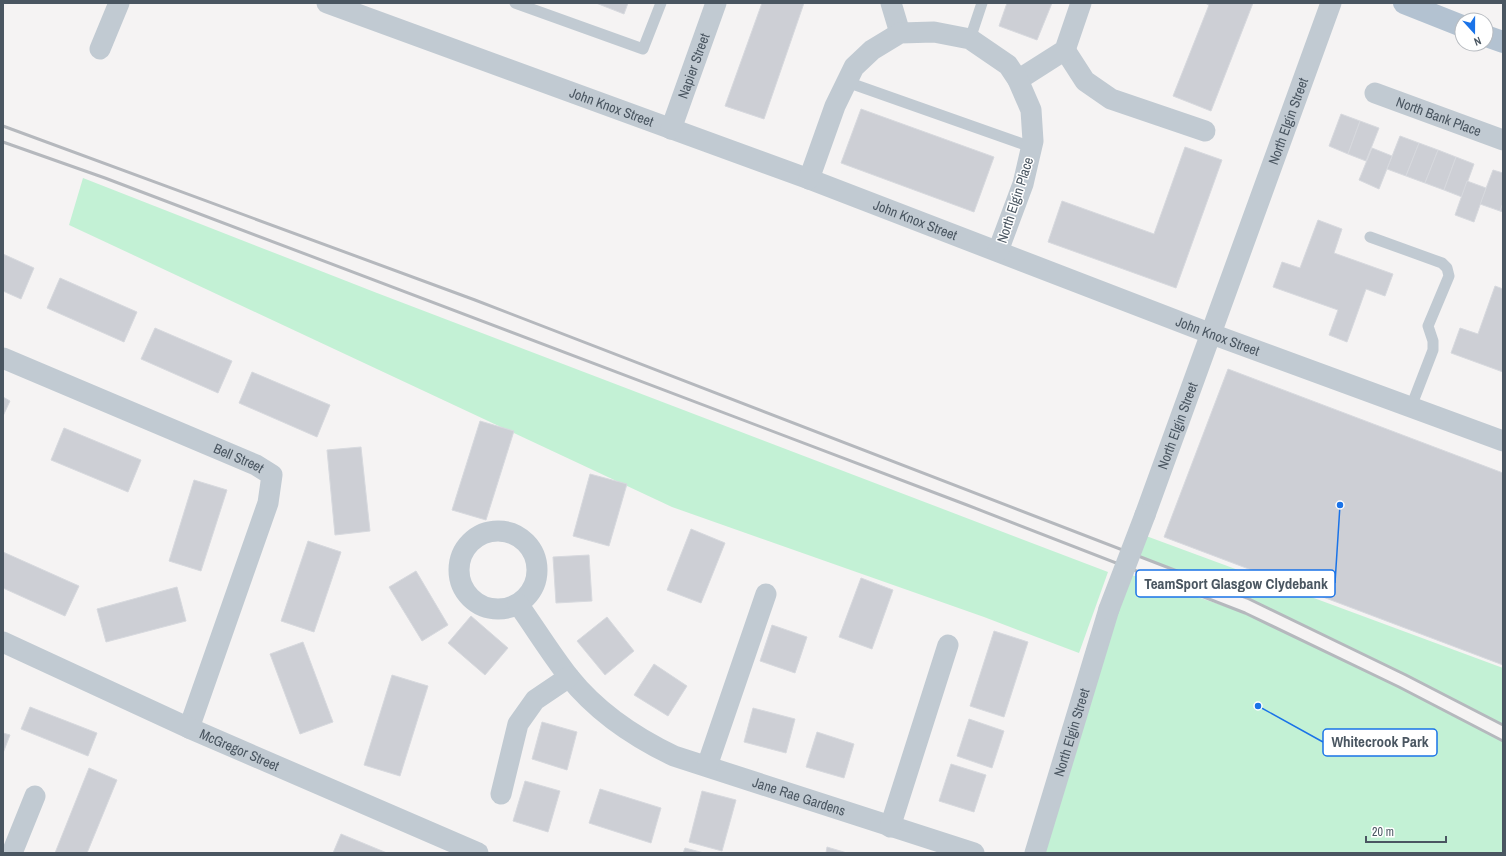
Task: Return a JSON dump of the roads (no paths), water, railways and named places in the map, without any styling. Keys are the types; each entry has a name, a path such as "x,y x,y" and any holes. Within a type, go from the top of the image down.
{"main road":[{"path":"1404,3 1454,23"}],"street":[{"path":"100,49 119,3"},
{"name":"John Knox Street","path":"327,3 809,180 998,251 1209,333 1503,441"},
{"name":"Napier Street","path":"671,129 716,3"},
{"path":"891,3 900,33"},
{"path":"1018,80 1065,50 1081,3"},
{"name":"North Elgin Street","path":"1035,853 1109,609 1331,3"},
{"name":"North Elgin Place","path":"809,180 835,106 854,67 872,50 900,33 934,32 970,39 1008,65 1018,80 1031,110 1033,141 1023,184 998,251"},
{"path":"1065,50 1085,81 1111,99 1205,131"},
{"name":"North Bank Place","path":"1375,93 1503,140"},
{"name":"Bell Street","path":"3,358 256,465 272,476 268,503 188,728"},
{"path":"707,766 766,594"},
{"name":"Jane Rae Gardens","path":"518,604 569,677 591,701 645,742 674,756 974,853"},
{"name":"McGregor Street","path":"3,642 188,728 478,853"},
{"path":"890,827 948,645"},
{"path":"501,794 518,724 535,700 569,677"},
{"path":"12,853 34,796"}],"lane":[{"path":"515,3 643,49 661,3"},
{"path":"970,39 982,3"},
{"path":"847,82 1031,147"},
{"path":"1370,237 1442,263 1447,268 1449,276 1428,326 1433,341 1433,350 1411,407"}],"railway":[{"path":"3,126 475,300 1247,598 1406,675 1503,725"},
{"path":"3,142 105,178 967,505 1245,613 1399,687 1503,741"}],"place":[{"name":"TeamSport Glasgow Clydebank","path":"1340,505"},
{"name":"Whitecrook Park","path":"1258,706"}]}
